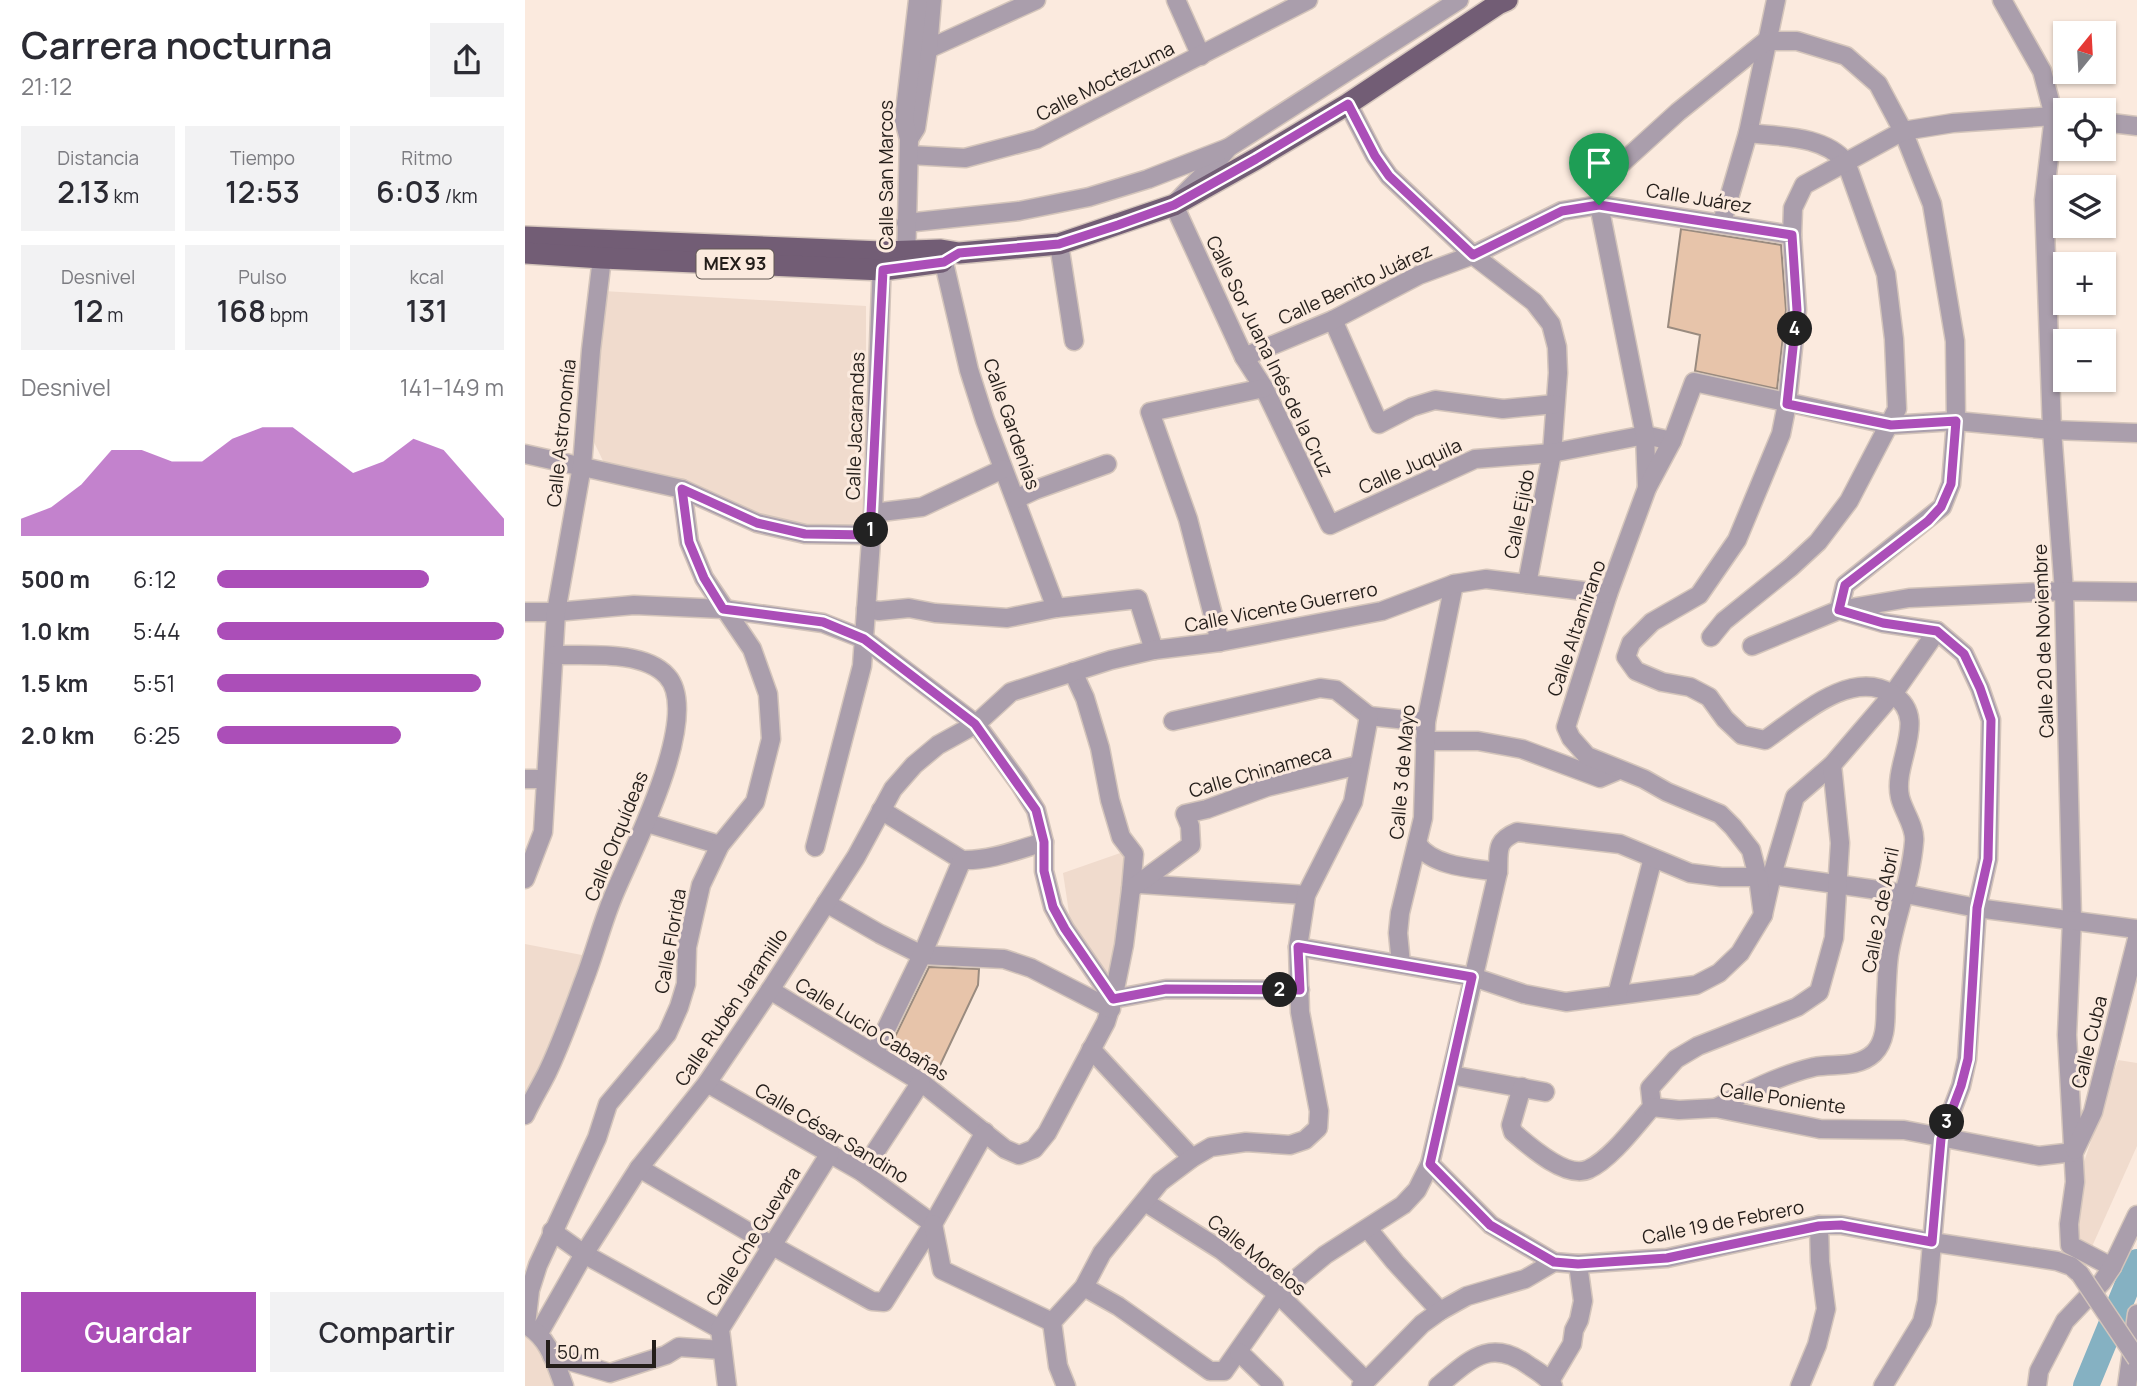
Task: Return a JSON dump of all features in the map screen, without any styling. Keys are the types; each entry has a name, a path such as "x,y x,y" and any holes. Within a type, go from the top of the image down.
{"main road":[{"name":"MEX 93","path":"525,253 602,258 882,261 1059,244 1174,205 1348,104 1497,4 1507,0"},
{"name":"MEX 93","path":"525,237 882,261"}],"street":[{"name":"Calle San Marcos","path":"906,259 909,147 904,120 918,0"},
{"path":"909,147 916,128 928,49 932,0"},
{"path":"928,49 1036,0"},
{"path":"1176,0 1202,56"},
{"name":"Calle Moctezuma","path":"909,147 965,158 1037,139 1308,0"},
{"path":"906,223 1019,211 1089,197 1148,179 1228,148 1459,0"},
{"path":"1722,222 1748,133 1776,0"},
{"name":"Calle 20 de Noviembre","path":"2002,0 2042,71 2053,98"},
{"path":"1647,488 1645,435 1599,205 1600,187 1612,172 1678,112 1766,41 1797,41 1846,56 1878,84 1903,131 1932,204 1955,341 1956,421 1951,484 1941,507 1928,521 1845,585 1839,610"},
{"name":"Calle Ejido","path":"1348,104 1375,156 1389,176 1473,255 1534,302 1551,324 1557,360 1552,453 1527,584"},
{"path":"1893,694 1878,688 1850,687 1831,695 1765,740 1742,735 1709,698 1690,687 1663,682 1636,671 1626,657 1631,643 1652,622 1699,594 1737,540 1781,434 1787,404 1797,310 1793,208 1804,185 1903,131 1954,123 2053,116"},
{"path":"2116,124 2137,126"},
{"path":"1711,637 1724,621 1791,568 1818,542 1849,500 1891,425 1897,409 1895,339 1886,274 1846,162 1837,152 1817,142 1748,133"},
{"path":"1174,205 1192,184 1215,165 1228,148"},
{"name":"Calle 20 de Noviembre","path":"2053,153 2044,200 2052,429 2064,591 2072,919 2067,1035 2075,1182 2069,1224 2070,1245 2112,1267"},
{"name":"Calle Sor Juana Inés de la Cruz","path":"1174,205 1244,357 1263,388 1329,525"},
{"name":"Calle Juárez","path":"1599,205 1792,235"},
{"name":"Calle Benito Juárez","path":"1244,357 1333,320 1419,275 1473,255 1562,211 1599,205"},
{"path":"1059,244 1074,341"},
{"name":"Calle Gardenias","path":"948,255 969,370 985,420 1056,608"},
{"name":"Calle Astronomía","path":"525,879 543,832 556,612 582,466 591,350 602,258"},
{"name":"Calle Jacarandas","path":"815,847 862,666 873,513 882,261"},
{"path":"1333,320 1378,424 1412,407 1435,400 1503,409 1555,404"},
{"name":"Calle Altamirano","path":"1765,876 1751,850 1734,827 1720,814 1587,756 1571,738 1566,727 1608,594 1647,488 1672,441 1694,382 1787,404"},
{"path":"1220,642 1188,519 1150,412 1263,388"},
{"path":"1787,404 1891,425 1956,421 2137,433"},
{"path":"1645,435 1672,441"},
{"name":"Calle Juquila","path":"1329,525 1475,459 1552,453 1645,435"},
{"path":"525,454 682,489 757,523 805,534 870,535"},
{"path":"1016,499 1107,464"},
{"path":"873,513 922,507 1003,468"},
{"name":"Calle Florida","path":"530,1328 530,1290 552,1231 597,1138 608,1104 667,1034 686,984 687,947 701,885 720,845 755,802 771,739 768,694 752,649 704,578 689,542 682,489"},
{"name":"Calle Vicente Guerrero","path":"975,724 1011,692 1073,672 1154,650 1220,642 1382,611 1454,584 1486,579 1608,594"},
{"name":"Calle 3 de Mayo","path":"1401,964 1398,933 1400,913 1423,818 1426,722 1454,584"},
{"path":"1752,646 1839,610 1909,598 2064,591 2137,592"},
{"path":"866,609 879,611 909,608 1007,618 1056,608 1138,599 1154,650"},
{"path":"525,612 634,605 723,609 823,622 864,639 975,724 1036,810 1044,842 1044,871 1053,907 1112,1004"},
{"path":"1839,610 1883,623 1937,631 1964,654 1991,720 1988,859 1977,908 1968,1059 1941,1139 1927,1301 1922,1322 1883,1386"},
{"path":"1298,947 1472,977 1524,994 1566,1002 1696,985 1719,973 1739,953 1763,915 1765,876 1795,797 1832,765 1893,694 1937,631"},
{"name":"Calle Orquídeas","path":"525,1115 547,1072 583,983 614,894 663,778 674,734 677,700 667,675 638,658 555,655"},
{"name":"Calle Lucio Cabañas","path":"771,990 921,1082 1005,1149 1019,1156 1034,1149 1047,1133 1112,1004 1135,886 1134,854 1121,837 1110,800 1100,748 1085,698 1073,672"},
{"path":"1173,721 1319,688 1336,690 1369,716 1426,722"},
{"name":"Calle 2 de Abril","path":"1716,1108 1749,1091 1814,1067 1851,1064 1873,1054 1884,1040 1889,956 1906,894 1915,838 1899,795 1901,763 1910,731 1909,711 1893,694"},
{"path":"1052,1322 1084,1287 1102,1254 1160,1182 1192,1158 1211,1147 1246,1142 1290,1145 1305,1140 1318,1128 1319,1111 1300,1012 1298,947 1306,895 1353,802 1369,716"},
{"name":"Calle Rubén Jaramillo","path":"530,1328 584,1254 639,1168 707,1083 771,990 856,857 894,789 914,765 938,745 975,724"},
{"path":"1425,741 1478,741 1522,749 1600,778 1619,770"},
{"name":"Calle Chinameca","path":"1135,886 1191,845 1190,826 1185,814 1207,809 1267,787 1359,765"},
{"path":"1522,1087 1511,1125 1513,1132 1548,1160 1571,1170 1588,1170 1607,1156 1652,1107 1650,1088 1676,1059 1698,1046 1797,1007 1819,992 1834,938 1840,843 1832,765"},
{"path":"525,779 545,779"},
{"path":"881,810 962,860 1004,854 1044,842"},
{"path":"646,823 720,845"},
{"path":"1084,1287 1118,1306 1210,1371 1224,1371 1278,1294 1325,1255 1403,1205 1416,1190 1430,1164 1498,872 1499,847 1506,837 1517,832 1620,844 1690,873 1837,883 1977,908 2137,929"},
{"path":"1418,845 1423,853 1455,866 1498,872"},
{"path":"1617,995 1653,858"},
{"path":"874,1052 922,955 962,860"},
{"path":"1135,886 1306,895"},
{"path":"827,903 922,955 1005,959 1112,1004 1166,989 1300,990"},
{"name":"Calle Cuba","path":"2074,1152 2093,1112 2137,939"},
{"path":"1091,1049 1192,1158"},
{"path":"1451,1075 1545,1092"},
{"path":"862,1172 921,1082"},
{"name":"Calle César Sandino","path":"707,1083 862,1172 933,1224"},
{"name":"Calle Poniente","path":"1652,1107 1678,1110 1716,1108 1820,1129 1904,1130 2039,1156 2074,1152"},
{"path":"639,1168 872,1301 884,1302 933,1224 985,1132"},
{"name":"Calle Che Guevara","path":"727,1386 720,1329 830,1153"},
{"name":"Calle 19 de Febrero","path":"1430,1164 1490,1225 1554,1262 1578,1264 1667,1258 1819,1226 1841,1225 2057,1261 2071,1266 2080,1274 2137,1359"},
{"name":"Calle Morelos","path":"1145,1202 1221,1250 1278,1294 1363,1383"},
{"path":"2037,1386 2039,1371 2065,1321 2102,1282 2137,1215"},
{"path":"933,1224 942,1270 1052,1322"},
{"path":"1800,1386 1817,1345 1826,1309 1819,1226"},
{"path":"1368,1229 1440,1311"},
{"path":"552,1231 584,1254 720,1329"},
{"path":"1363,1383 1422,1324 1440,1311 1467,1296 1525,1279 1554,1262"},
{"path":"1438,1386 1473,1358 1499,1351 1521,1360 1552,1383 1572,1344 1579,1320 1583,1301 1578,1264"},
{"path":"2127,1386 2137,1314"},
{"path":"1052,1322 1058,1366 1066,1386"},
{"path":"530,1328 552,1356 564,1386"},
{"path":"552,1356 610,1373 666,1355 680,1347 722,1350"},
{"path":"1239,1352 1274,1386"}],"shaded area":[{"path":"603,291 866,306 866,531 763,520 606,467 590,434"},
{"path":"1126,851 1112,988 1071,926 1063,873"},
{"path":"525,944 587,956 525,1111"},
{"path":"2118,1060 2137,1063 2137,1146 2090,1251 2073,1243 2081,1171"},
{"path":"525,1336 540,1350 556,1386 525,1386"}],"building":[{"path":"1681,229 1781,245 1786,310 1777,389 1695,371 1700,335 1668,327"},
{"path":"929,967 979,969 978,985 934,1078 889,1049"}],"waterway":[{"path":"2086,1386 2137,1262"}],"route":[{"path":"1348,104 1375,156 1389,176 1473,255 1562,211 1599,205 1792,235 1797,310 1787,404 1891,425 1956,421 1951,484 1941,507 1928,521 1845,585 1839,610 1883,623 1937,631 1964,654 1991,720 1988,859 1977,908 1968,1059 1941,1139 1932,1242 1841,1225 1819,1226 1667,1258 1578,1264 1554,1262 1526,1247 1490,1225 1430,1164 1472,977 1298,947 1300,990 1166,989 1113,999 1053,907 1044,871 1044,842 1036,810 975,724 864,639 823,622 723,609 704,578 689,542 682,489 757,523 805,534 870,535 883,270 944,262 959,253 1059,244 1118,225 1174,205 1348,104"}]}
